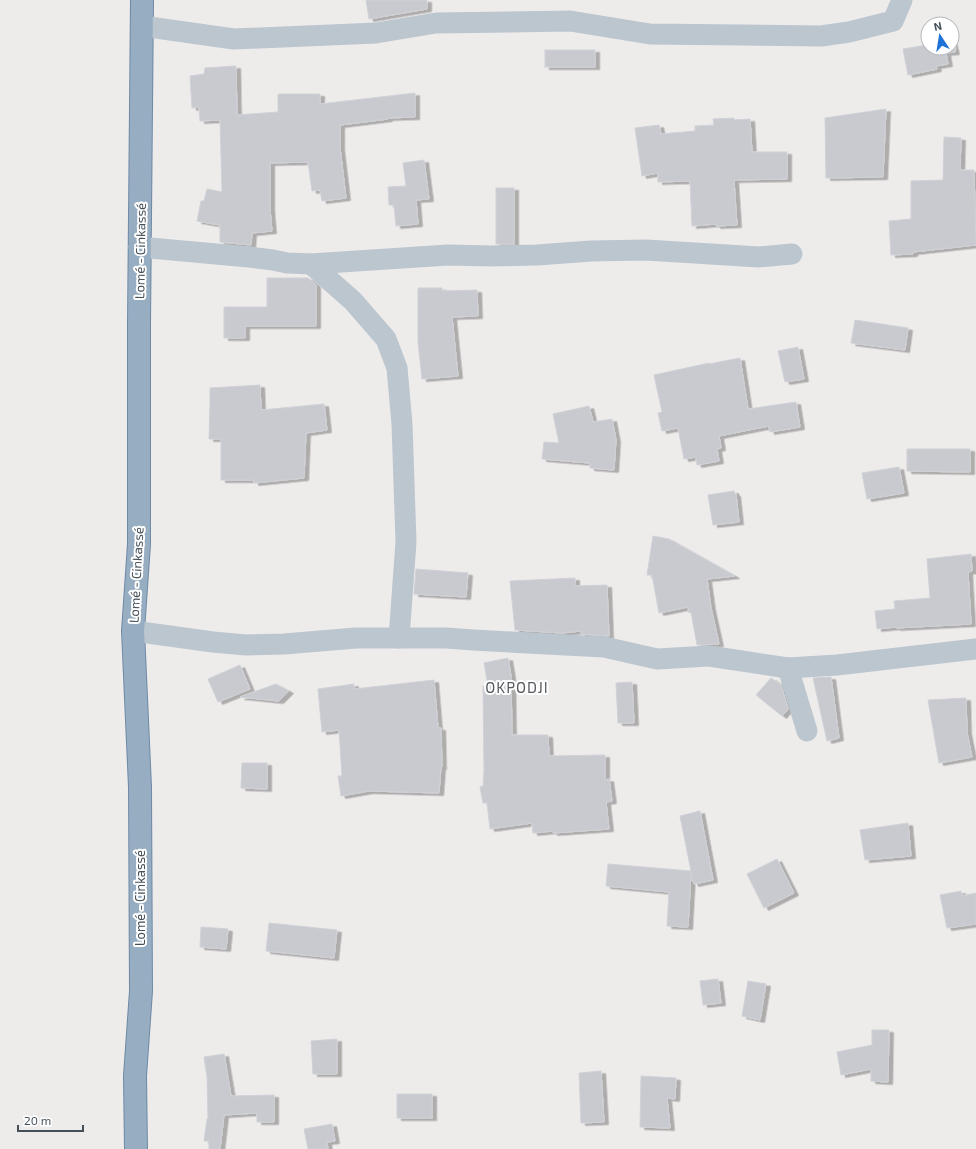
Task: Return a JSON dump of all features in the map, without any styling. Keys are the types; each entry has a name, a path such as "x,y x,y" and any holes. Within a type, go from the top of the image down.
{"highway":[{"name":"Lomé - Cinkassé","path":"136,1149 135,1076 141,991 140,788 133,631 139,544 139,247 142,0"}],"street":[{"path":"142,26 234,39 376,33 436,23 570,21 650,34 821,36 849,32 893,21 902,0"},
{"path":"139,247 249,257 287,263 311,264 448,255 537,255 591,251 646,250 759,257 792,254"},
{"path":"311,264 353,301 386,339 397,368 402,424 406,542 399,638"},
{"path":"133,631 246,645 284,644 356,638 446,638 604,647 657,659 709,656 788,668 837,665 976,649"},
{"path":"788,668 806,731"}],"building":[{"path":"366,0 427,0 427,9 369,19"},
{"path":"920,46 920,56 947,56 948,64 936,66 937,69 908,75 903,49"},
{"path":"545,50 595,50 595,67 545,67"},
{"path":"236,66 237,115 278,112 278,94 320,94 320,104 415,93 415,117 388,118 340,125 340,148 346,198 322,201 320,190 312,191 308,162 270,163 270,209 272,231 252,233 251,245 220,242 220,225 197,221 201,201 204,201 207,189 222,192 220,120 200,121 199,107 192,108 190,76 204,74 205,68"},
{"path":"886,109 883,177 826,178 825,118"},
{"path":"734,118 734,120 750,119 752,152 787,152 787,179 734,180 737,225 716,226 716,224 692,226 690,181 658,182 658,173 642,176 635,128 659,125 661,134 695,131 695,126 714,125 713,119"},
{"path":"944,137 961,138 960,170 974,170 976,245 913,252 913,254 891,255 889,221 911,219 911,181 943,180"},
{"path":"424,160 429,199 416,200 418,224 396,226 394,205 389,205 388,187 406,186 403,163"},
{"path":"496,188 514,188 514,244 496,244"},
{"path":"267,278 308,278 316,285 316,326 245,326 245,338 224,338 224,307 267,307"},
{"path":"418,288 442,288 442,291 477,290 478,316 452,317 458,376 422,379 418,342"},
{"path":"855,320 908,328 905,350 851,343"},
{"path":"798,347 804,379 785,382 778,351"},
{"path":"740,358 748,409 796,402 800,427 770,432 769,426 719,436 721,448 717,449 719,461 697,465 696,457 684,459 678,428 662,431 658,413 662,412 654,375"},
{"path":"260,385 261,410 324,404 327,430 306,433 304,478 254,483 254,480 221,480 221,439 209,439 210,388"},
{"path":"589,406 593,422 612,419 616,440 614,470 590,468 590,463 542,459 544,442 559,443 553,414"},
{"path":"907,449 970,449 970,472 907,471"},
{"path":"899,467 904,493 867,499 862,473"},
{"path":"734,491 736,494 739,522 713,525 708,495"},
{"path":"653,536 669,539 735,576 707,579 711,608 719,644 697,645 691,612 689,613 688,607 659,613 652,575 647,575"},
{"path":"971,554 972,571 968,572 971,624 877,629 875,611 895,609 894,601 930,598 927,559"},
{"path":"416,569 468,573 466,597 414,594"},
{"path":"575,578 575,586 607,585 609,636 581,634 581,631 562,633 515,630 510,581"},
{"path":"508,658 511,676 512,735 548,735 549,756 605,755 605,780 609,779 612,801 606,802 609,829 533,833 532,823 490,829 487,803 483,803 480,787 483,786 484,770 483,686 488,686 484,663"},
{"path":"240,665 250,689 218,702 208,679"},
{"path":"831,677 839,738 827,741 813,678"},
{"path":"771,678 781,685 788,709 782,716 756,695"},
{"path":"434,680 438,728 441,728 442,767 439,793 369,791 341,796 338,776 342,776 339,730 322,732 318,689 354,684 354,689"},
{"path":"632,682 634,723 618,723 616,683"},
{"path":"276,684 289,691 279,701 240,697"},
{"path":"966,698 967,732 972,757 939,763 928,700"},
{"path":"242,763 267,763 267,789 241,788"},
{"path":"700,811 713,880 694,884 691,873 688,927 667,926 669,892 606,886 608,864 691,871 680,816"},
{"path":"908,823 911,856 865,860 860,830"},
{"path":"777,859 794,893 764,908 747,874"},
{"path":"961,891 962,896 976,893 976,924 947,928 940,895"},
{"path":"269,923 337,930 334,958 266,951"},
{"path":"201,927 228,929 226,949 200,947"},
{"path":"718,979 721,1003 703,1005 700,981"},
{"path":"748,981 766,984 760,1020 742,1016"},
{"path":"872,1030 889,1030 888,1082 871,1081 871,1069 841,1075 837,1052 872,1045"},
{"path":"337,1039 337,1074 313,1074 311,1041"},
{"path":"224,1054 231,1096 274,1095 274,1122 257,1122 257,1113 224,1115 220,1149 209,1149 209,1141 204,1141 208,1118 207,1077 204,1057"},
{"path":"601,1071 604,1122 581,1123 579,1073"},
{"path":"641,1076 676,1078 675,1099 667,1098 670,1128 640,1127"},
{"path":"397,1094 432,1094 432,1118 397,1118"},
{"path":"332,1124 335,1141 327,1142 328,1149 308,1149 304,1129"}],"district":[{"name":"OKPODJI","path":"517,688"}]}
